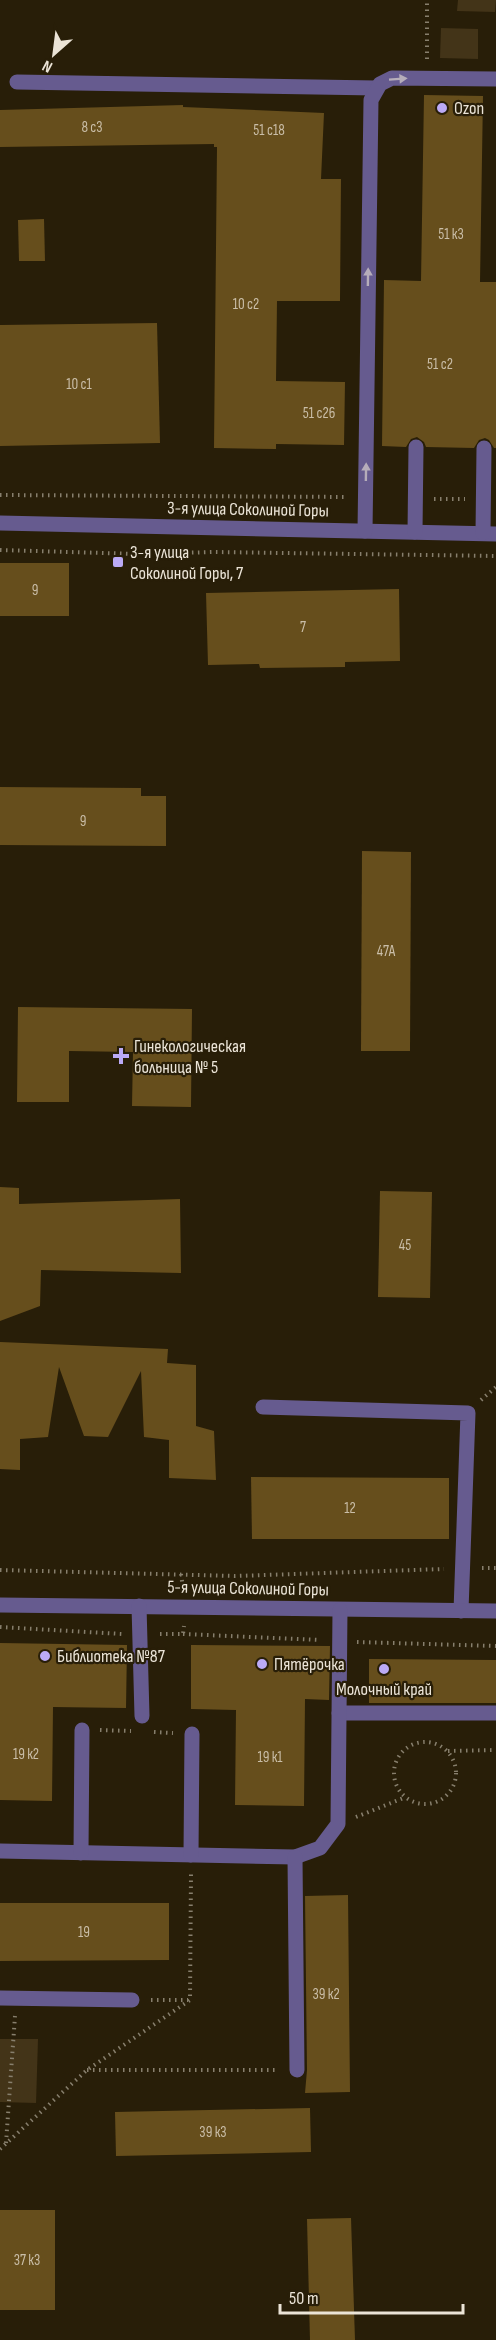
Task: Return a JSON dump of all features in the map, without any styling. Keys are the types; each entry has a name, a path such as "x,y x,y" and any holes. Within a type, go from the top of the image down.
{"street":[{"path":"365,531 371,100 376,88 392,78 496,79"},
{"path":"17,82 376,88"},
{"path":"415,532 416,447"},
{"path":"484,448 483,499 489,533"},
{"name":"3-я улица Соколиной Горы","path":"0,523 489,533"},
{"path":"263,1407 468,1413 460,1611"},
{"name":"5-я улица Соколиной Горы","path":"0,1605 496,1611"},
{"path":"139,1606 142,1716"},
{"path":"0,1851 295,1857 320,1848 338,1824 340,1610"},
{"path":"339,1713 496,1713"},
{"path":"81,1853 82,1730"},
{"path":"191,1856 192,1734"},
{"path":"295,1857 297,2070"},
{"path":"0,1998 132,2000"}],"path":[{"path":"426,78 428,0"},
{"path":"0,495 365,498"},
{"path":"416,499 483,499"},
{"path":"0,550 138,554 214,552 496,556"},
{"path":"0,1570 235,1576 496,1568"},
{"path":"425,1742 436,1744 447,1751 456,1770 452,1788 445,1797 426,1804 406,1797 399,1789 394,1768 404,1750 425,1742"},
{"path":"447,1751 496,1750"},
{"path":"338,1824 406,1797"},
{"path":"6,2144 16,1998"},
{"path":"132,2000 190,2000"},
{"path":"87,2070 297,2070"}],"shaded area":[{"path":"458,0 496,0 495,12 457,11"},
{"path":"441,28 478,29 478,59 440,58"},
{"path":"0,2039 38,2039 36,2103 0,2102"}],"building":[{"path":"424,95 483,96 480,282 496,282 496,448 485,438 479,440 474,448 426,447 424,442 417,437 411,439 406,447 382,446 384,280 421,281"},
{"path":"183,105 183,107 324,113 321,179 341,179 340,301 277,301 276,381 345,382 344,445 276,444 276,449 214,448 217,147 214,147 214,144 0,147 0,110"},
{"path":"44,219 45,261 19,261 18,220"},
{"path":"157,323 160,443 0,446 0,325"},
{"path":"0,563 69,563 69,616 0,616"},
{"path":"399,589 400,661 345,662 345,667 260,668 259,664 208,665 206,593"},
{"path":"0,787 141,788 141,796 166,796 166,846 0,845"},
{"path":"362,851 411,852 410,1051 361,1051"},
{"path":"18,1007 192,1009 191,1107 132,1106 133,1052 69,1051 69,1102 17,1102"},
{"path":"0,1187 19,1188 19,1204 180,1199 181,1273 41,1270 40,1306 0,1321"},
{"path":"380,1191 432,1192 430,1298 378,1297"},
{"path":"0,1342 168,1349 167,1363 196,1365 196,1426 214,1431 216,1480 169,1478 169,1440 144,1437 141,1371 108,1437 84,1436 59,1367 48,1437 20,1439 20,1470 0,1469"},
{"path":"251,1477 449,1478 449,1539 252,1539"},
{"path":"0,1643 127,1645 126,1708 53,1707 52,1801 0,1800"},
{"path":"191,1645 330,1646 329,1700 305,1699 304,1806 235,1805 236,1710 191,1709"},
{"path":"369,1659 496,1660 496,1703 369,1703"},
{"path":"348,1895 350,2092 305,2093 307,2070 305,1896"},
{"path":"0,1903 169,1903 169,1960 0,1961"},
{"path":"310,2108 311,2152 116,2156 115,2112"},
{"path":"0,2210 55,2210 55,2310 0,2310"},
{"path":"351,2218 355,2340 310,2340 307,2219"}],"place":[{"name":"Ozon","path":"442,108"},
{"name":"3-я улица Соколиной Горы, 7","path":"118,562"},
{"name":"Гинекологическая больница № 5","path":"121,1056"},
{"name":"Библиотека №87","path":"45,1656"},
{"name":"Пятёрочка","path":"262,1664"},
{"name":"Молочный край","path":"384,1669"}]}
